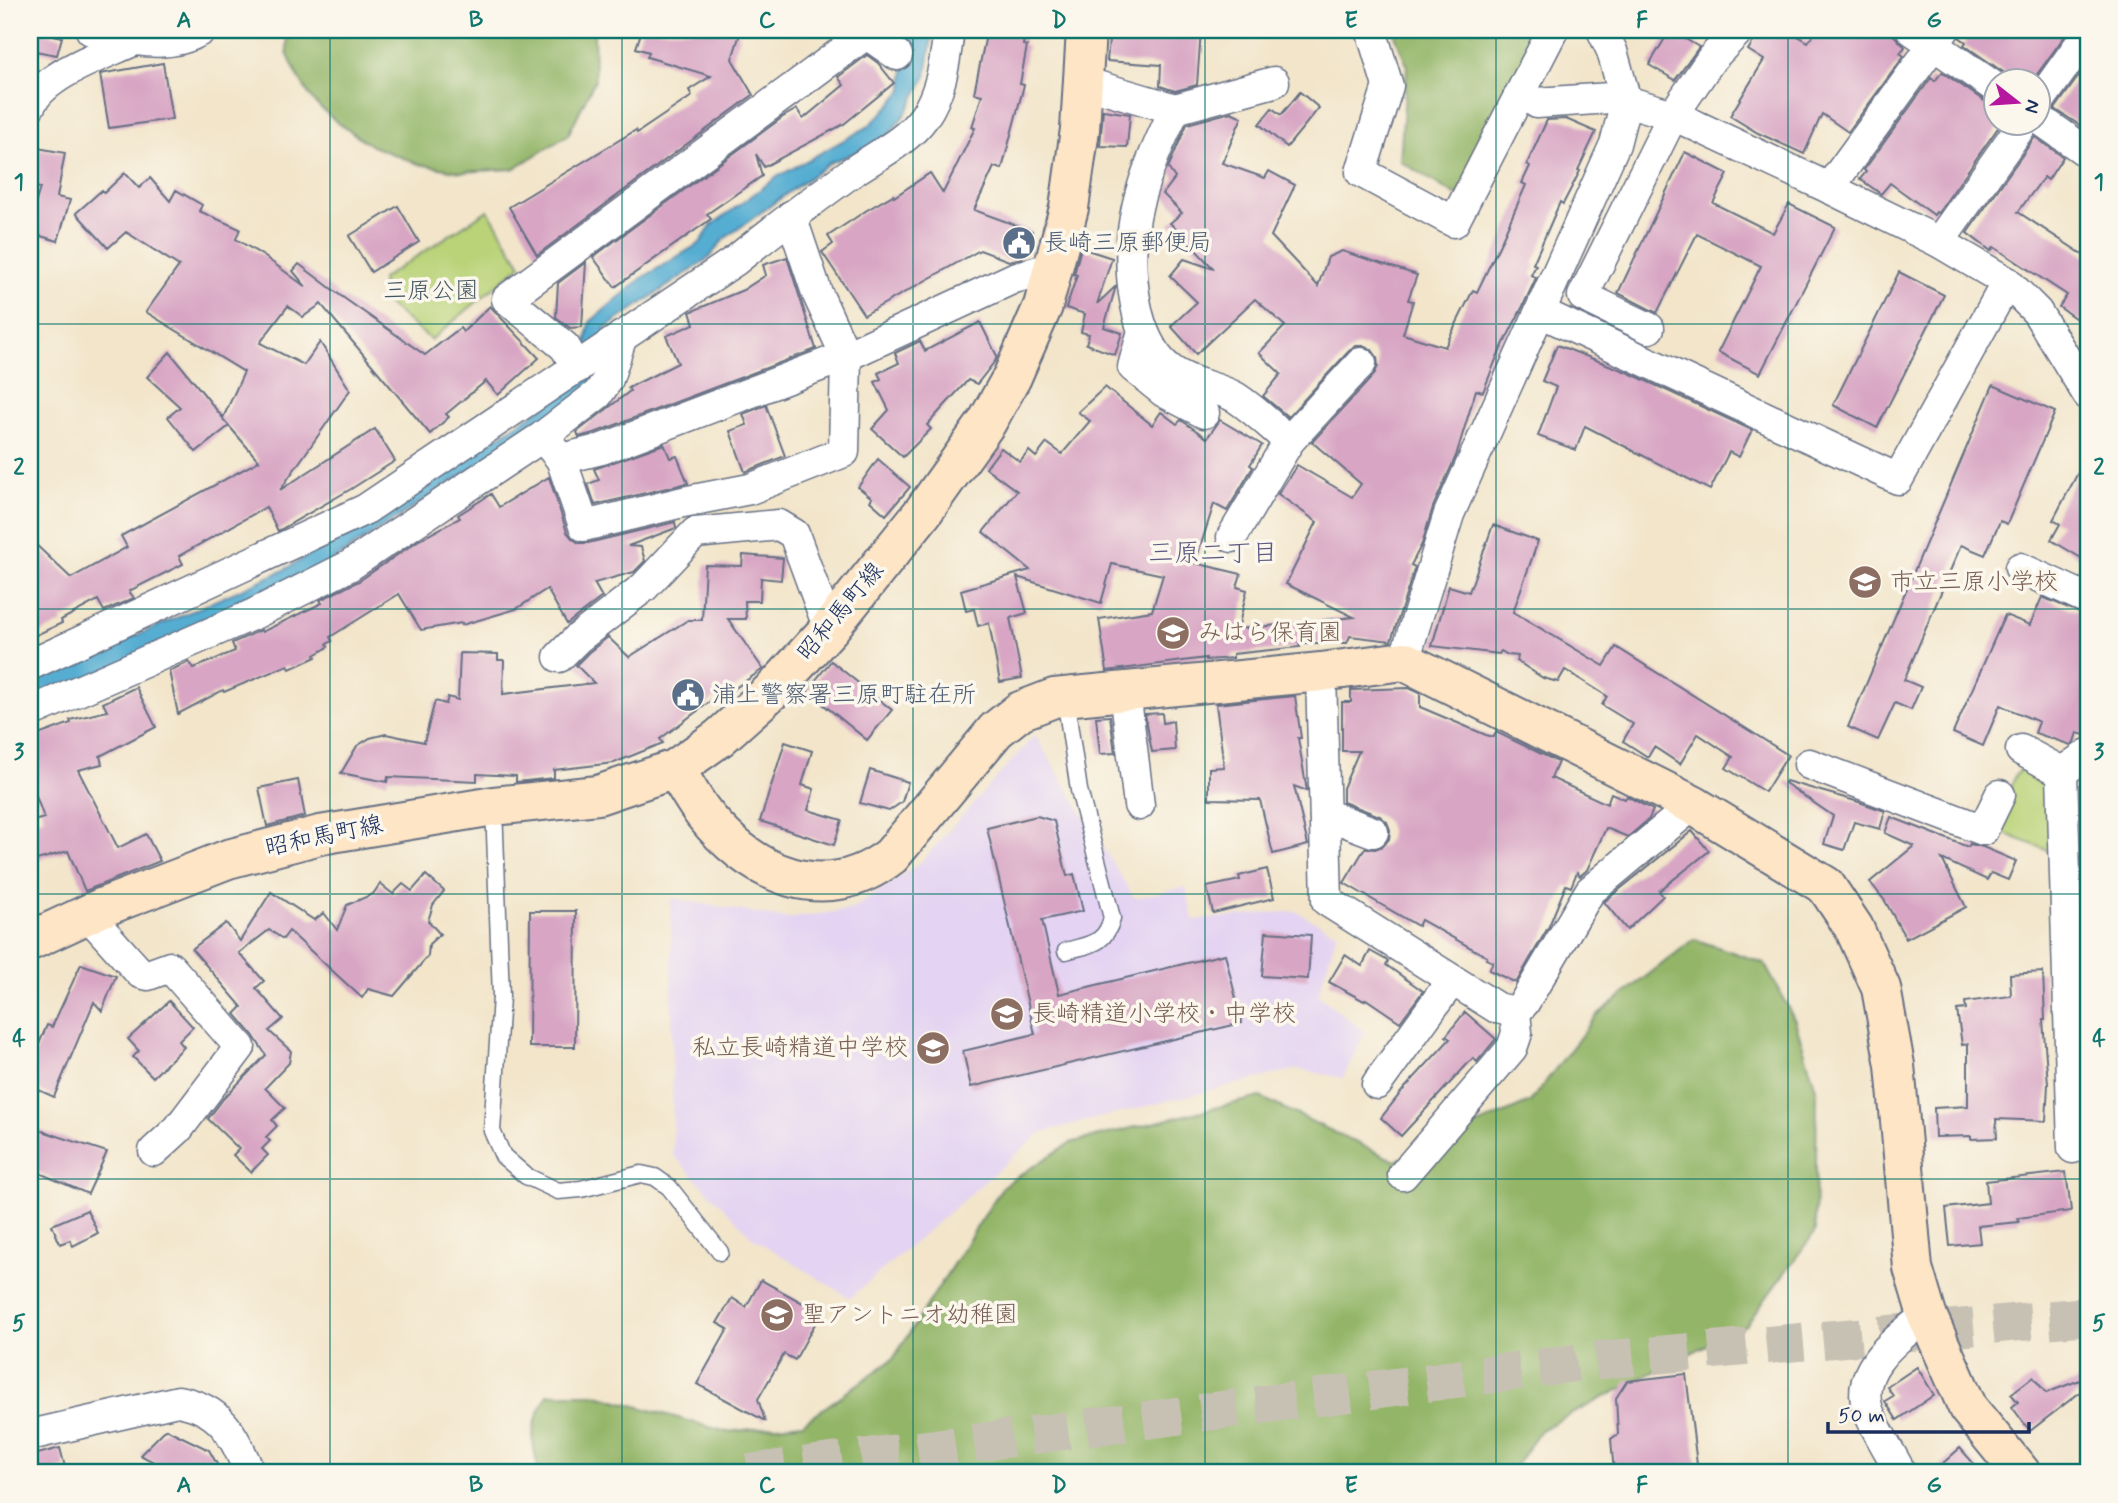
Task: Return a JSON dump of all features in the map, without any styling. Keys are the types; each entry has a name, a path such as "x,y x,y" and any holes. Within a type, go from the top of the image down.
{"street":[{"path":"91,30 133,41 190,37 201,30"},
{"path":"30,665 366,509 736,260 790,216 885,149 908,136 925,116 942,78 949,30"},
{"name":"昭和馬町線","path":"30,941 87,914 228,859 320,835 494,806 598,795 675,769 728,730 775,688 829,629 923,513 987,422 1028,346 1043,306 1069,208 1080,129 1086,30"},
{"path":"1371,30 1388,86 1362,172 1454,222 1553,30"},
{"path":"1404,661 1449,514 1615,144 1626,101 1612,51 1602,30"},
{"path":"1649,328 1583,296 1673,115 1712,58 1739,30"},
{"path":"2052,83 2088,33"},
{"path":"1829,188 1929,35 1982,78"},
{"path":"579,367 565,347 507,299 862,37 871,37 897,55"},
{"path":"30,106 34,97 63,73 133,41"},
{"path":"1083,82 1175,109 1274,82"},
{"path":"1537,103 1610,98 1673,115 1939,242 2007,282 2037,312 2088,395"},
{"path":"1175,109 1145,179 1132,228 1130,247 1133,289 1143,331 1156,353 1173,372 1234,397 1289,441"},
{"path":"2052,128 2088,153"},
{"path":"1939,242 2014,136"},
{"path":"552,448 584,526 750,489 844,452 846,356 817,293 790,216"},
{"path":"552,448 601,449 846,356 1014,278 1054,267"},
{"path":"1540,312 1898,479 2007,282"},
{"path":"1143,331 1133,366 1164,392 1204,413"},
{"path":"30,712 254,614 349,566 552,448 608,379 615,342"},
{"path":"1232,537 1289,441 1361,363"},
{"path":"559,657 577,639 644,587 695,533 779,525 794,534 829,629"},
{"path":"2020,568 2088,599"},
{"path":"675,769 703,813 739,851 785,877 816,883 841,881 879,865 891,856 996,730 1020,711 1054,698 1321,672 1404,661 1693,806 1826,886 1854,928 1881,988 1895,1065 1913,1268 1927,1315 1968,1408 2021,1473"},
{"path":"1321,672 1327,901 1497,1009 1515,1012"},
{"path":"1125,691 1139,806"},
{"path":"2021,750 2062,772"},
{"path":"2062,772 2088,754"},
{"path":"1809,764 1983,830 2000,795"},
{"path":"2062,772 2073,1148"},
{"path":"1515,1012 1524,1003 1590,891 1693,806"},
{"path":"1325,818 1336,818 1373,832"},
{"path":"87,914 140,973 148,975 170,967 240,1047 178,1129 154,1150"},
{"path":"1377,1084 1452,980"},
{"path":"1403,1175 1512,1048 1517,1033 1515,1012"},
{"path":"1901,1473 1869,1413 1864,1391 1877,1360 1927,1315"},
{"path":"30,1435 177,1401 195,1404 213,1413 225,1426 236,1442 250,1473"}],"lane":[{"path":"1065,697 1079,790 1112,918 1108,933 1098,941 1066,951"},
{"path":"494,806 501,997 492,1131 503,1156 526,1176 558,1191 581,1189 641,1174 655,1177 669,1187 720,1252"}],"shaded area":[{"name":"長崎精道小学校・中学校","path":"1035,735 1134,898 1186,887 1193,920 1295,911 1337,933 1318,995 1365,1032 1343,1078 1297,1069 1042,1132 850,1298 753,1238 673,1155 671,898 787,919 853,909 920,863"}],"green space":[{"path":"287,30 594,30 595,80 568,135 513,169 461,172 419,164 372,146 338,123 314,102 298,77 287,53"},
{"path":"1393,30 1541,30 1457,196 1400,161 1407,65"},
{"name":"三原公園","path":"488,210 521,265 431,340 385,302 382,279"},
{"path":"2028,761 2056,775 2055,853 1992,829 2015,776"},
{"path":"1694,939 1764,963 1795,1021 1817,1092 1815,1232 1746,1325 1540,1430 1511,1473 539,1473 533,1432 537,1415 548,1394 594,1394 727,1432 803,1423 893,1359 1003,1186 1070,1143 1260,1097 1395,1161 1530,1102 1597,1015"}],"water":[{"path":"900,30 933,30 926,77 906,113 883,142 831,162 724,239 709,258 604,329 603,365 599,385 292,587 30,704 30,683 284,570 406,497 583,381 590,322 642,278 700,243 712,225 777,177 869,126 890,105 903,90 905,53"}],"building":[{"path":"30,30 62,37 57,55 30,50"},
{"path":"642,30 727,30 740,34 732,59 753,95 537,255 509,207 636,130 637,133 692,96 689,90 711,76 647,57 649,52 636,48"},
{"path":"987,30 1025,30 1023,45 1027,46 1020,84 1024,85 1002,169 994,167 974,210 1032,231 1022,258 1009,261 980,250 864,315 822,252 833,244 828,236 930,173 943,193 975,128 972,127 982,95 974,93"},
{"path":"1110,30 1201,30 1197,85 1175,91 1160,86 1161,65 1107,61"},
{"path":"1670,30 1699,47 1675,80 1649,65"},
{"path":"1761,30 1788,30 1808,42 1817,30 1889,30 1905,47 1900,53 1904,56 1848,132 1822,114 1804,154 1758,133 1730,116 1764,60 1748,50"},
{"path":"1961,30 2069,30 2043,66 1994,66 1964,45 1966,42 1959,37"},
{"path":"867,55 878,63 894,83 844,124 764,167 756,154 762,176 707,214 711,219 615,287 593,257 783,117 797,109 803,119 844,85 838,77"},
{"path":"163,63 172,119 109,128 100,74"},
{"path":"2088,63 2088,116 2081,126 2055,109"},
{"path":"1942,72 1982,99 1982,136 1992,136 1934,215 1890,183 1881,194 1860,179 1931,78 1935,81"},
{"path":"1300,92 1319,108 1287,147 1259,124 1272,108 1281,115"},
{"path":"1103,110 1130,114 1127,147 1100,146"},
{"path":"1231,112 1242,117 1222,163 1265,178 1269,171 1295,185 1271,236 1318,286 1328,257 1342,251 1417,275 1408,300 1413,301 1403,334 1445,347 1473,290 1477,292 1500,244 1526,185 1522,183 1530,166 1527,164 1547,120 1566,119 1596,132 1578,170 1580,171 1563,204 1560,202 1533,264 1536,265 1531,275 1536,278 1483,392 1476,390 1456,456 1433,507 1422,544 1411,565 1415,567 1391,641 1350,636 1347,643 1299,643 1300,647 1233,654 1233,658 1206,658 1107,671 1099,619 1152,611 1163,575 1112,564 1101,603 1017,577 1027,613 1010,618 1022,678 1000,682 989,623 978,626 974,609 966,611 961,590 1030,570 983,532 1017,491 986,468 1001,448 1020,462 1029,451 1036,457 1047,443 1062,454 1090,421 1078,412 1105,387 1152,425 1161,412 1177,424 1181,420 1207,438 1220,420 1262,445 1250,465 1253,467 1227,511 1214,504 1195,563 1241,574 1237,587 1247,590 1238,629 1354,617 1286,584 1317,522 1278,494 1297,465 1352,497 1361,484 1312,442 1374,375 1378,366 1377,357 1365,346 1356,346 1288,417 1263,396 1281,374 1259,353 1285,326 1255,299 1196,354 1171,326 1197,302 1170,276 1184,259 1214,269 1170,223 1182,213 1163,194 1175,178 1168,168 1187,124"},
{"path":"2035,137 2063,157 2048,180 2044,177 2018,212 2088,258 2088,327 2059,307 2067,295 1994,247 1991,251 1967,233"},
{"path":"38,148 65,153 57,197 70,200 58,241 30,233 30,222 40,188 31,186"},
{"path":"1685,152 1728,174 1713,203 1773,233 1789,204 1835,227 1760,374 1718,352 1761,266 1697,234 1657,313 1618,293"},
{"path":"125,173 139,188 150,178 170,201 176,190 202,205 199,211 240,229 236,239 306,287 293,271 299,264 425,355 460,328 463,332 490,306 539,358 498,395 486,381 446,414 449,417 430,434 321,304 303,317 288,306 260,343 304,365 320,342 350,390 280,490 375,429 395,461 278,531 266,507 179,556 183,564 129,591 134,598 104,611 98,600 61,620 62,623 30,638 30,539 71,578 127,547 121,536 259,461 229,426 196,452 168,417 180,407 147,377 170,352 223,418 244,372 146,312 179,266 126,232 108,248 76,213 102,190 104,193"},
{"path":"398,206 419,242 371,272 349,236"},
{"path":"1081,248 1112,258 1097,304 1116,286 1104,327 1122,333 1115,355 1086,344 1089,334 1081,332 1085,314 1066,308 1077,275 1074,274"},
{"path":"787,257 816,349 579,437 577,432 630,391 628,388 678,363 666,336 694,324 690,312 743,290 766,275 763,265"},
{"path":"586,262 582,327 570,328 556,317 558,283"},
{"path":"1899,272 1944,295 1877,428 1833,405"},
{"path":"980,322 997,356 995,361 977,384 968,380 927,425 931,429 903,457 872,429 889,410 875,382 881,379 878,373 899,363 895,353 920,341 925,351"},
{"path":"1557,345 1627,372 1752,430 1739,457 1729,452 1710,490 1585,426 1576,450 1538,436 1556,387 1542,381"},
{"path":"1993,385 2055,412 2007,524 2000,521 1985,555 1961,545 1904,680 1921,687 1911,710 1895,703 1878,740 1848,727"},
{"path":"766,405 785,456 745,472 730,431 747,425 743,414"},
{"path":"664,444 670,458 677,456 688,483 595,505 588,484 599,480 594,469"},
{"path":"2088,454 2088,562 2051,540 2060,524 2053,520"},
{"path":"878,459 910,487 886,515 870,501 872,498 858,487"},
{"path":"549,477 567,532 579,543 675,522 676,528 628,546 641,547 645,561 634,572 594,583 602,597 567,624 547,589 516,609 462,625 421,630 399,594 330,637 332,641 327,644 328,647 315,655 316,657 290,669 288,665 224,692 223,690 178,714 169,671 189,662 194,668 235,651 232,643 261,630 262,632 322,603 320,600 359,581 419,540 460,518 458,515 491,494 499,507"},
{"path":"1493,525 1538,541 1513,612 1604,666 1616,647 1788,755 1765,792 1726,768 1733,757 1698,734 1680,764 1654,747 1648,757 1623,741 1633,724 1602,705 1607,696 1565,670 1558,682 1543,678 1517,661 1518,656 1501,651 1499,654 1432,646 1449,586 1469,592"},
{"path":"743,555 783,558 781,580 761,578 760,601 745,601 746,619 728,619 763,669 725,695 723,692 660,739 663,743 614,763 554,770 554,778 516,782 516,776 477,774 477,781 388,777 387,782 341,773 357,746 370,738 386,734 424,742 435,701 446,704 448,697 458,700 460,653 498,654 498,660 504,660 503,694 594,683 576,665 589,652 608,637 629,657 688,620 702,620 705,565 742,566"},
{"path":"2042,597 2088,616 2088,736 2077,733 2071,745 2035,733 2039,722 2000,705 1983,746 1953,733 2005,615 2030,625"},
{"path":"831,661 892,710 867,740 807,691"},
{"path":"136,687 156,727 100,756 102,764 78,770 118,848 146,834 160,861 85,891 68,851 30,862 30,822 44,818 30,779 30,738 71,723 70,720 107,711 103,703"},
{"path":"1409,688 1420,693 1420,707 1486,735 1494,737 1496,732 1558,762 1551,778 1607,804 1611,793 1625,799 1627,796 1653,810 1649,819 1628,837 1606,828 1587,870 1580,876 1577,872 1571,887 1566,885 1549,926 1516,983 1489,970 1493,962 1486,959 1487,957 1421,920 1418,926 1344,883 1365,848 1383,846 1389,839 1390,830 1387,822 1380,816 1343,802 1343,788 1359,751 1342,751 1342,702 1351,702 1351,690"},
{"path":"1295,696 1301,738 1298,738 1307,791 1294,786 1308,845 1273,854 1260,800 1209,799 1209,768 1224,767 1216,704"},
{"path":"1162,713 1163,723 1173,721 1175,750 1152,752 1145,714"},
{"path":"1110,716 1115,753 1100,754 1096,717"},
{"path":"785,742 812,751 802,785 814,789 808,810 842,820 834,845 760,821"},
{"path":"870,770 908,782 902,802 889,811 860,803"},
{"path":"298,780 305,816 267,826 259,788"},
{"path":"1786,781 1885,811 1880,829 1854,822 1844,850 1824,844 1833,816 1785,783"},
{"path":"1037,816 1054,821 1067,876 1074,874 1083,911 1042,920 1059,994 1225,954 1242,1023 971,1087 963,1051 1035,1034 987,828"},
{"path":"1891,817 1968,847 1970,844 1983,847 2016,861 2008,880 1991,873 1987,880 1942,859 1966,907 1906,939 1885,901 1870,882 1914,846 1885,833"},
{"path":"1692,831 1709,851 1659,891 1663,896 1627,930 1604,902"},
{"path":"1267,869 1274,898 1213,913 1207,887 1240,880 1239,876"},
{"path":"426,875 444,891 433,905 428,921 440,934 429,944 428,956 394,996 368,989 362,998 289,931 283,939 269,930 239,953 264,981 256,988 283,1019 269,1031 291,1051 289,1063 265,1088 285,1108 272,1120 277,1126 266,1137 270,1141 262,1149 268,1155 251,1172 233,1155 239,1149 208,1119 223,1099 266,1055 235,1014 242,1007 192,949 226,923 240,941 271,892 314,920 324,913 337,930 347,905 373,894 380,884 393,894 403,884 412,891"},
{"path":"530,911 576,911 575,1047 529,1047"},
{"path":"1266,932 1311,935 1308,979 1262,976"},
{"path":"1370,951 1388,961 1386,965 1423,991 1400,1022 1366,999 1364,1001 1329,982 1345,955 1362,966"},
{"path":"81,964 116,976 102,1011 94,1002 54,1097 30,1086 30,1065 47,1025 52,1027"},
{"path":"2043,972 2043,1020 2048,1084 2046,1121 1996,1119 1997,1138 1935,1137 1934,1108 1968,1106 1968,1044 1962,1045 1957,1010 1966,1009 1965,1002 2011,996 2010,974"},
{"path":"169,1001 193,1027 179,1041 184,1047 153,1077 133,1057 139,1051 128,1039"},
{"path":"1465,1012 1496,1039 1477,1062 1473,1058 1401,1136 1381,1118 1450,1039 1446,1036"},
{"path":"30,1127 107,1152 88,1194 30,1169"},
{"path":"2066,1172 2071,1211 2018,1218 2019,1222 1978,1226 1980,1243 1950,1246 1946,1208 1988,1203 1986,1181"},
{"path":"87,1210 98,1233 73,1246 70,1240 60,1244 52,1225"},
{"path":"761,1280 821,1313 795,1360 784,1354 758,1399 765,1421 697,1384 728,1329 717,1323 732,1298 746,1307"},
{"path":"1917,1367 1934,1395 1897,1420 1885,1401 1893,1396 1887,1387"},
{"path":"1686,1374 1698,1473 1614,1473 1611,1439 1618,1434 1616,1398 1627,1381"},
{"path":"2033,1377 2046,1393 2088,1377 2088,1386 2030,1431 2012,1407 2018,1402 2011,1394"},
{"path":"166,1429 209,1450 222,1473 175,1473 140,1455"},
{"path":"60,1448 65,1467 47,1473 30,1473 30,1456"},
{"path":"1960,1448 1982,1473 1932,1473"}],"tunnel":[{"path":"748,1473 1590,1361 2088,1316"}],"place":[{"name":"長崎三原郵便局","path":"1019,243"},
{"name":"市立三原小学校","path":"1865,582"},
{"name":"みはら保育園","path":"1173,633"},
{"name":"浦上警察署三原町駐在所","path":"688,695"},
{"name":"長崎精道小学校・中学校","path":"1007,1014"},
{"name":"私立長崎精道中学校","path":"933,1048"},
{"name":"聖アントニオ幼稚園","path":"777,1315"}],"district":[{"name":"三原二丁目","path":"1213,554"}]}
